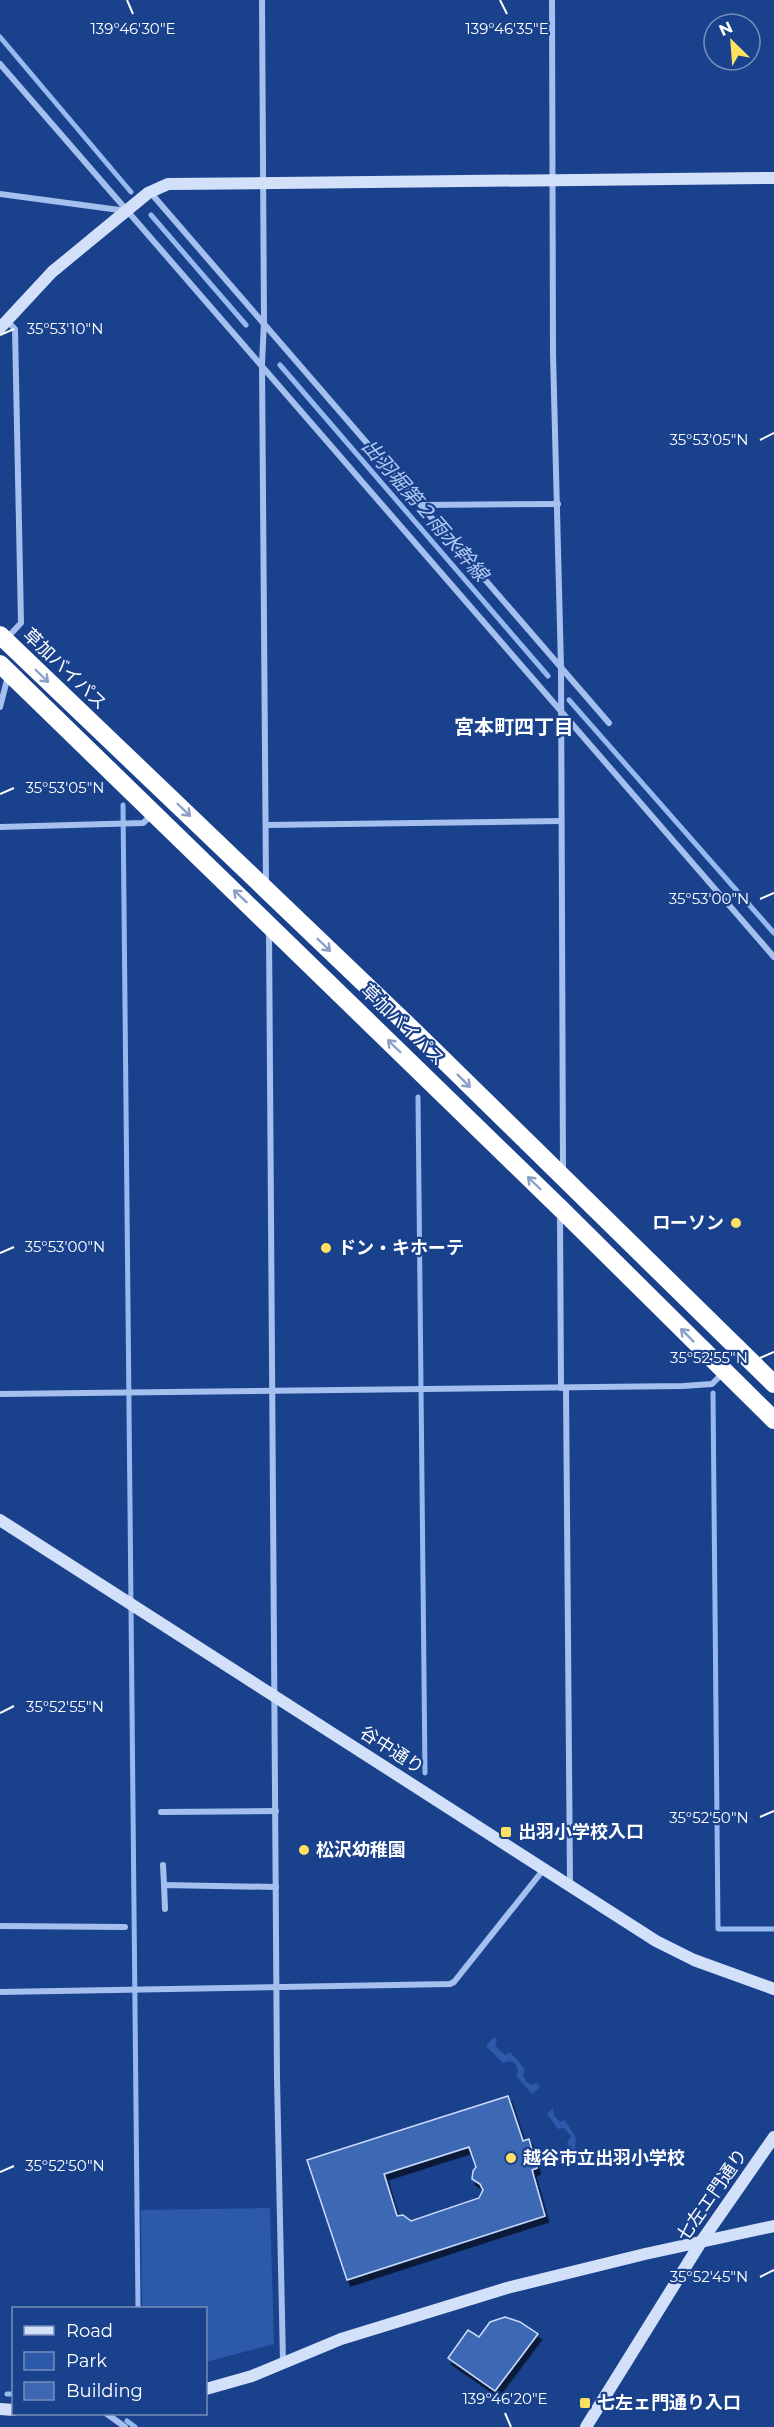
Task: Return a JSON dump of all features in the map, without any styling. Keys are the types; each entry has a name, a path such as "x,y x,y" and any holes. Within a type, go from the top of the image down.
{"highway":[{"name":"草加バイパス","path":"3,638 774,1384"},
{"name":"草加バイパス","path":"4,668 153,814 268,918 774,1420"}],"street":[{"path":"262,0 264,322 261,364 266,894"},
{"path":"552,0 561,667 563,1178"},
{"path":"0,64 774,957"},
{"path":"3,638 21,623 15,329 4,324 52,272 149,193 168,184 774,178"},
{"path":"149,193 264,322 609,723"},
{"path":"0,194 127,211"},
{"path":"422,505 558,504"},
{"path":"0,707 4,668"},
{"path":"0,827 142,824 153,814"},
{"path":"267,825 560,821"},
{"path":"268,918 277,1988 283,2362"},
{"path":"560,1208 570,1886"},
{"path":"0,1394 564,1388 712,1384 724,1372"},
{"name":"谷中通り","path":"0,1520 676,1952 774,1989"},
{"path":"161,1812 276,1811"},
{"path":"163,1864 165,1909"},
{"path":"0,1992 450,1984 454,1982 544,1869"},
{"path":"164,1885 276,1887"},
{"path":"0,1926 125,1927"},
{"name":"七左エ門通り","path":"586,2427 701,2242 774,2137"},
{"path":"207,2389 252,2376 341,2339 507,2288 774,2226"},
{"path":"108,2415 125,2427"}],"green space":[{"path":"494,2037 497,2040 495,2046 505,2055 510,2052 525,2069 523,2075 526,2082 532,2085 538,2083 540,2087 532,2094 516,2076 518,2071 515,2063 509,2061 503,2063 486,2046"},
{"path":"553,2108 554,2115 560,2122 565,2120 576,2138 575,2148 589,2155 578,2160 567,2143 571,2136 564,2128 558,2129 547,2114"},
{"path":"270,2208 274,2344 207,2362 207,2307 142,2307 141,2210"}],"building":[{"path":"508,2096 523,2141 529,2139 537,2168 532,2170 545,2216 347,2280 307,2160","holes":["469,2147 476,2167 472,2179 480,2184 483,2190 479,2198 411,2221 403,2215 397,2216 384,2174"]},
{"path":"505,2317 520,2322 538,2334 495,2391 448,2358 468,2330 479,2337 490,2322"}],"waterway":[{"name":"出羽堀第２雨水幹線","path":"0,37 131,192"},
{"name":"出羽堀第２雨水幹線","path":"151,215 246,325"},
{"name":"出羽堀第２雨水幹線","path":"280,365 548,676"},
{"name":"出羽堀第２雨水幹線","path":"569,700 774,933"},
{"path":"123,805 138,2307"},
{"path":"418,1097 425,1773"},
{"path":"713,1393 718,1929 774,1929"},
{"path":"7,2394 12,2394"},
{"path":"127,2421 135,2427"}],"place":[{"name":"ローソン","path":"736,1223"},
{"name":"ドン・キホーテ","path":"326,1248"},
{"name":"出羽小学校入口","path":"506,1832"},
{"name":"松沢幼稚園","path":"304,1850"},
{"name":"越谷市立出羽小学校","path":"511,2158"},
{"name":"七左ェ門通り入口","path":"585,2403"}],"district":[{"name":"宮本町四丁目","path":"514,727"}]}
